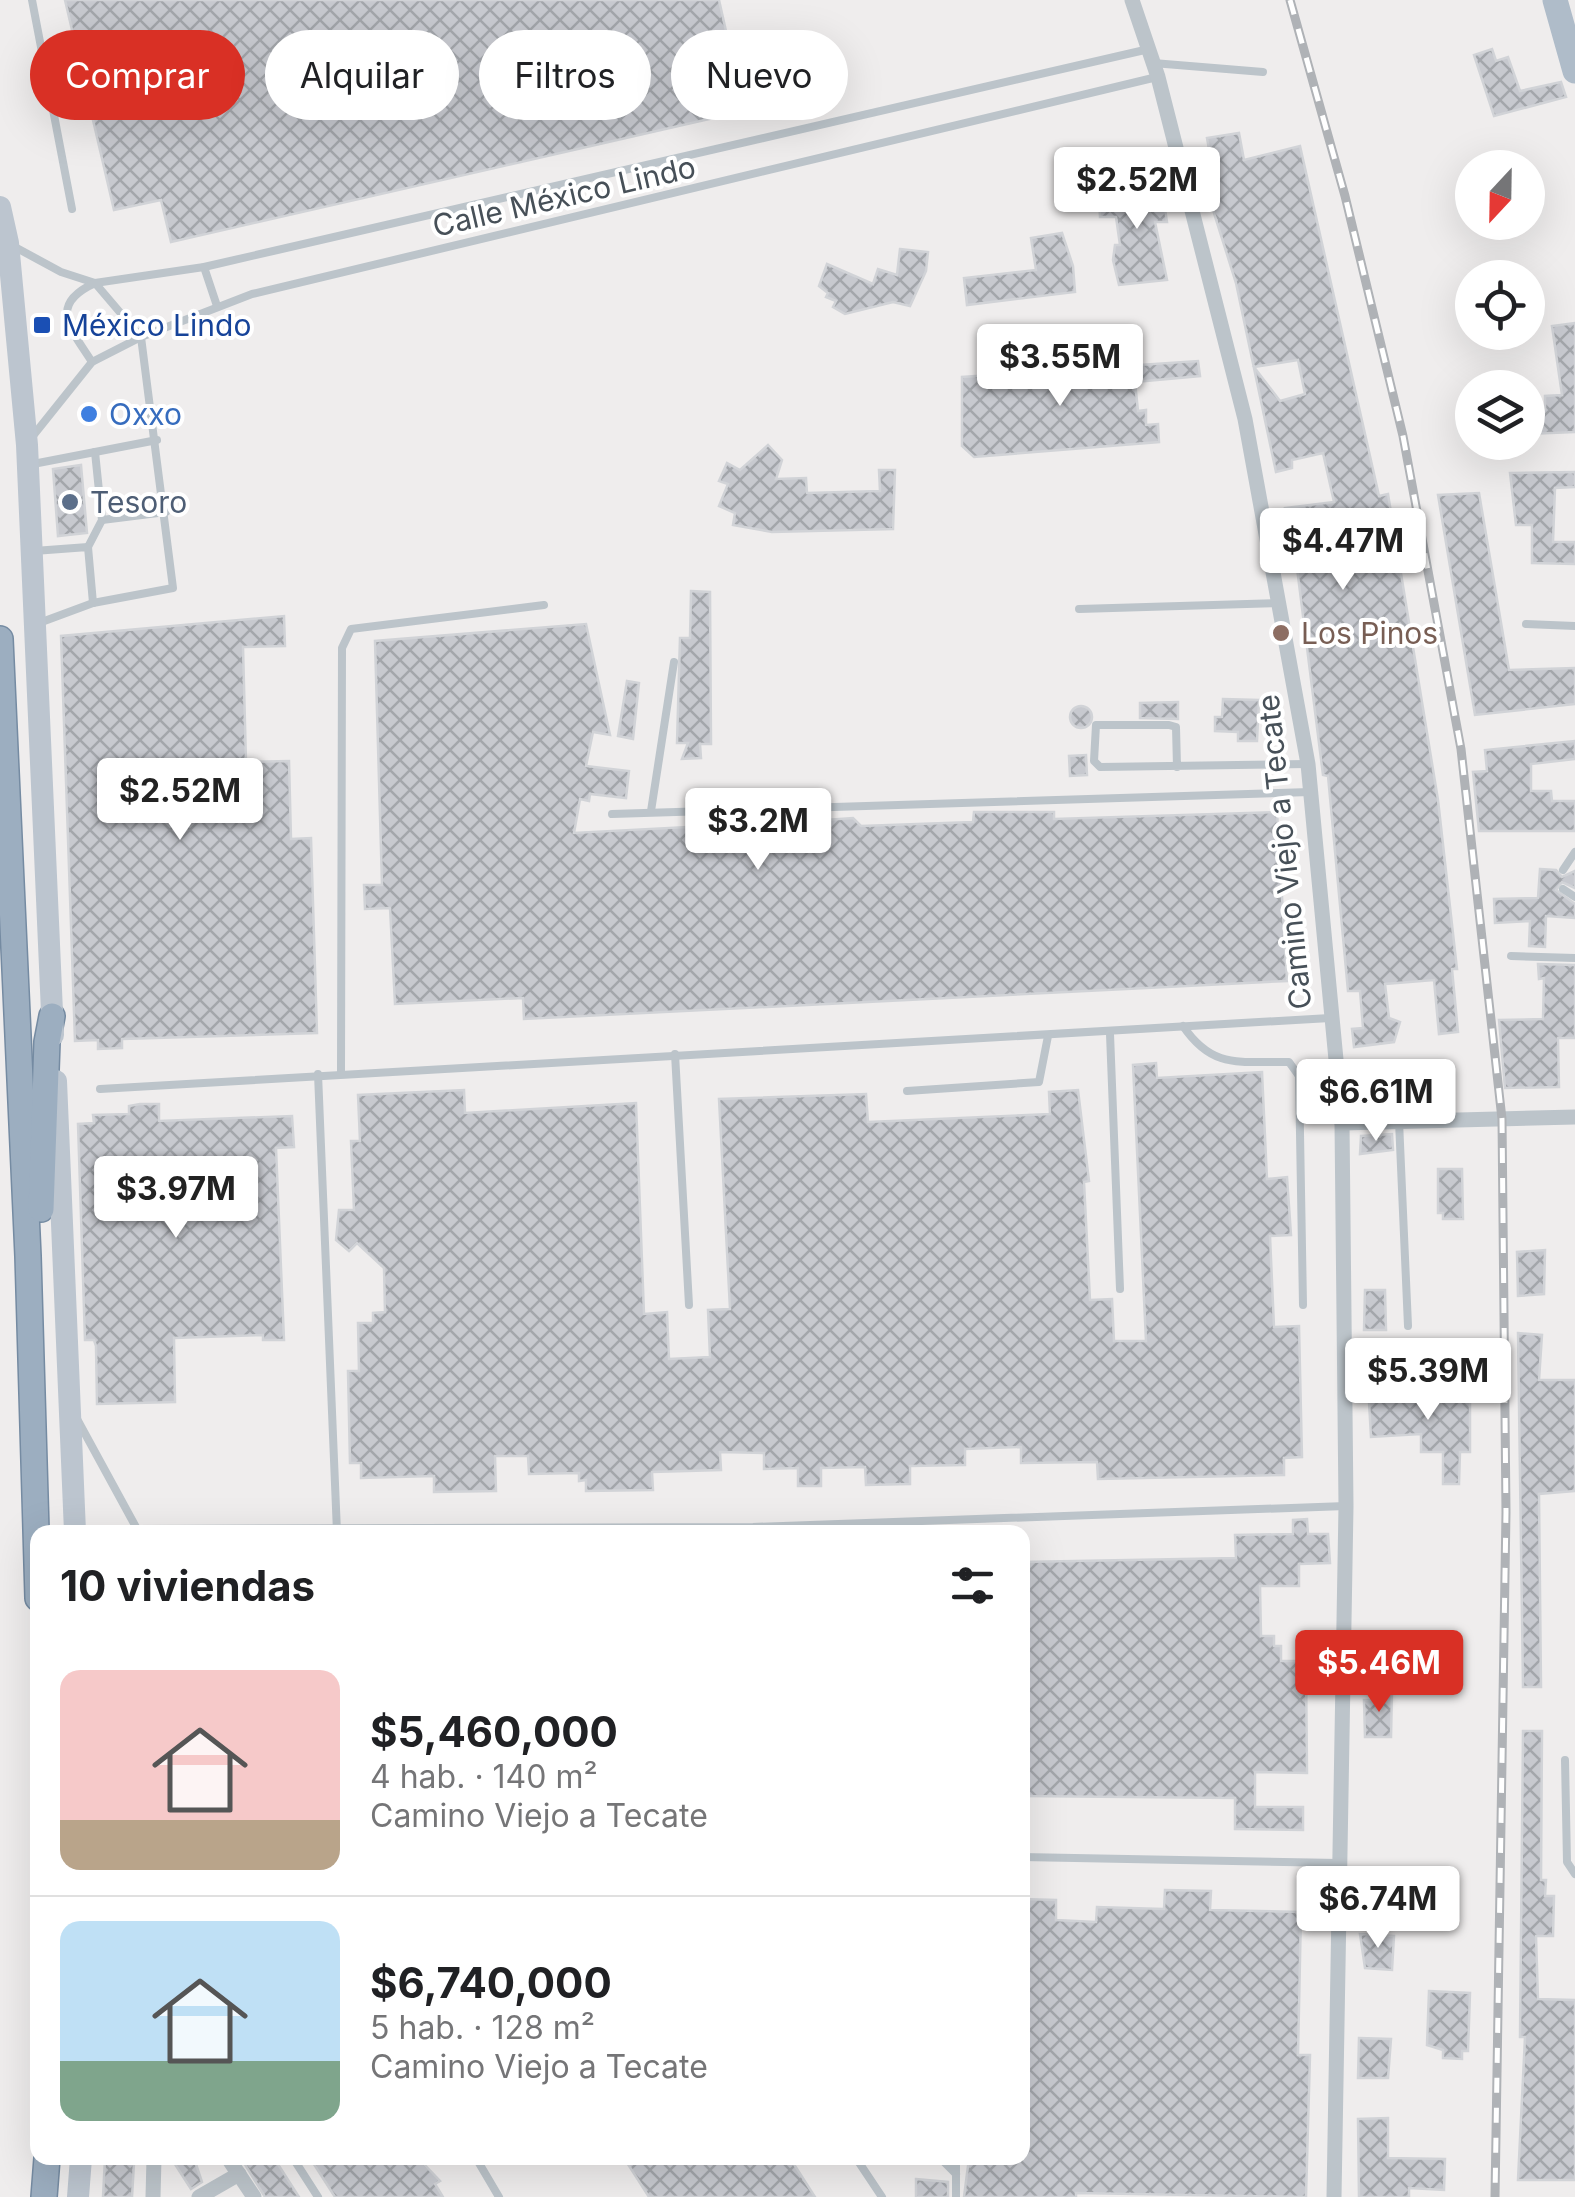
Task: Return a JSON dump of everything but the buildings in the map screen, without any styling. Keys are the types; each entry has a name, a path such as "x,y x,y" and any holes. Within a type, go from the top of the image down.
{"highway":[{"path":"0,639 28,1256 36,1525"},
{"path":"28,1256 40,1233 46,1042 52,1016"},
{"path":"44,2197 46,2165"},
{"path":"47,2165 56,2197"}],"main road":[{"path":"1555,0 1575,72"},
{"path":"0,207 8,243 27,455 76,1525"},
{"path":"78,2197 80,2165"}],"street":[{"name":"Camino Viejo a Tecate","path":"1132,0 1153,63 1245,418 1308,764 1342,1123 1346,1506 1334,2197"},
{"path":"1342,1123 1575,1117"},
{"path":"153,2197 154,2165"},
{"path":"233,2165 254,2197"},
{"path":"199,2197 239,2174"}],"lane":[{"path":"32,0 72,209"},
{"path":"1153,63 1263,72"},
{"name":"Calle México Lindo","path":"94,283 204,266 1153,63"},
{"name":"Calle México Lindo","path":"27,455 92,362 217,306 1153,63"},
{"path":"8,243 61,272 94,283 141,337 173,588 93,603 36,624"},
{"path":"204,266 217,306"},
{"path":"92,362 67,323 66,308 74,292 94,283"},
{"path":"27,455 95,452 157,440"},
{"path":"93,603 88,546 102,520 95,452"},
{"path":"102,520 166,512"},
{"path":"32,551 88,546"},
{"path":"1079,608 1279,603"},
{"path":"341,1072 342,648 352,629 544,606"},
{"path":"1526,624 1575,626"},
{"path":"651,811 674,662"},
{"path":"1177,767 1176,727 1096,724 1092,733 1094,762 1100,767 1177,767 1308,764"},
{"path":"612,814 1310,792"},
{"path":"1563,870 1575,852"},
{"path":"1562,889 1575,897"},
{"path":"1511,956 1575,958"},
{"path":"100,1089 341,1072 1110,1034 1330,1018"},
{"path":"1183,1026 1199,1049 1218,1060 1288,1062 1299,1076 1303,1305"},
{"path":"1110,1034 1120,1289"},
{"path":"906,1091 1039,1082 1048,1036"},
{"path":"675,1054 690,1305"},
{"path":"318,1074 337,1525"},
{"path":"1399,1121 1408,1326"},
{"path":"72,1410 133,1525"},
{"path":"810,1525 1346,1506"},
{"path":"1565,1760 1567,1862 1575,1874"},
{"path":"1030,1858 1338,1863"},
{"path":"297,2165 318,2197"},
{"path":"480,2165 499,2197"},
{"path":"861,2165 882,2197"},
{"path":"947,2165 956,2174"},
{"path":"956,2165 956,2197"}],"railway":[{"path":"1290,0 1345,196 1403,436 1461,749 1502,1119 1506,1512 1495,2197"}],"place":[{"name":"México Lindo","path":"42,325"},
{"name":"Oxxo","path":"89,414"},
{"name":"Tesoro","path":"70,502"},
{"name":"Los Pinos","path":"1281,633"}]}
